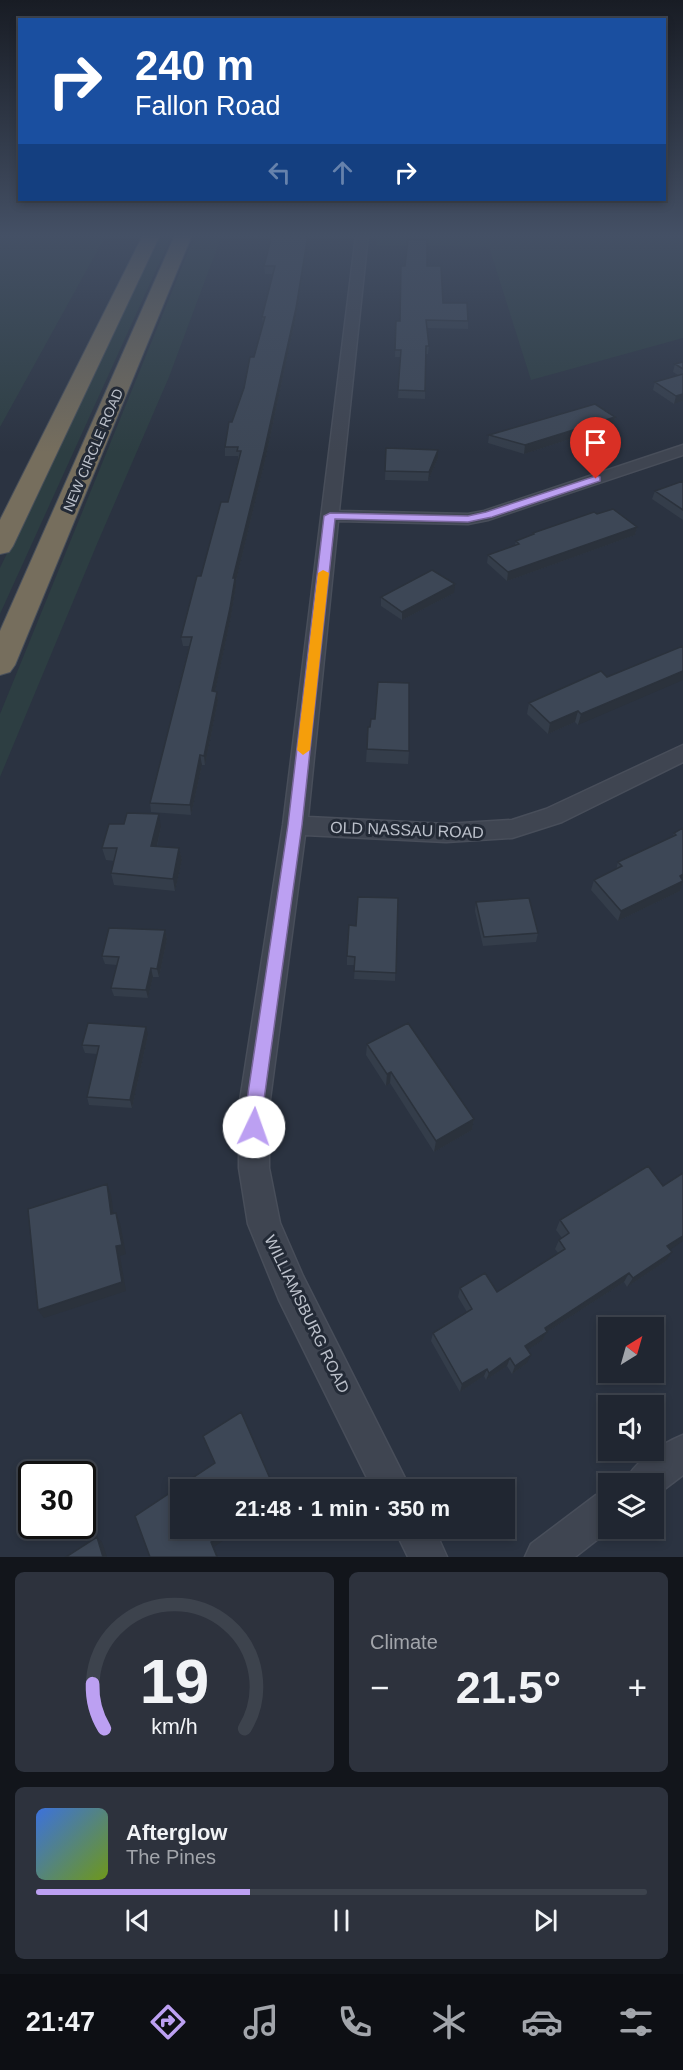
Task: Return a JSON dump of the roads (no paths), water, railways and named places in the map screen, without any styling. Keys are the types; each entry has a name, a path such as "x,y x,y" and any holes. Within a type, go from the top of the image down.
{"highway":[{"path":"0,546 116,308"},
{"name":"NEW CIRCLE ROAD","path":"0,665 153,308"}],"street":[{"name":"WILLIAMSBURG ROAD","path":"354,308 295,825 254,1107 254,1168 264,1224 291,1288 387,1479"},
{"path":"330,516 468,519 488,515 683,450"},
{"name":"OLD NASSAU ROAD","path":"295,825 465,835 503,832 561,813 574,804 683,753"},
{"path":"657,1473 683,1453"},
{"path":"544,1557 598,1516"},
{"path":"419,1539 428,1557"}]}
